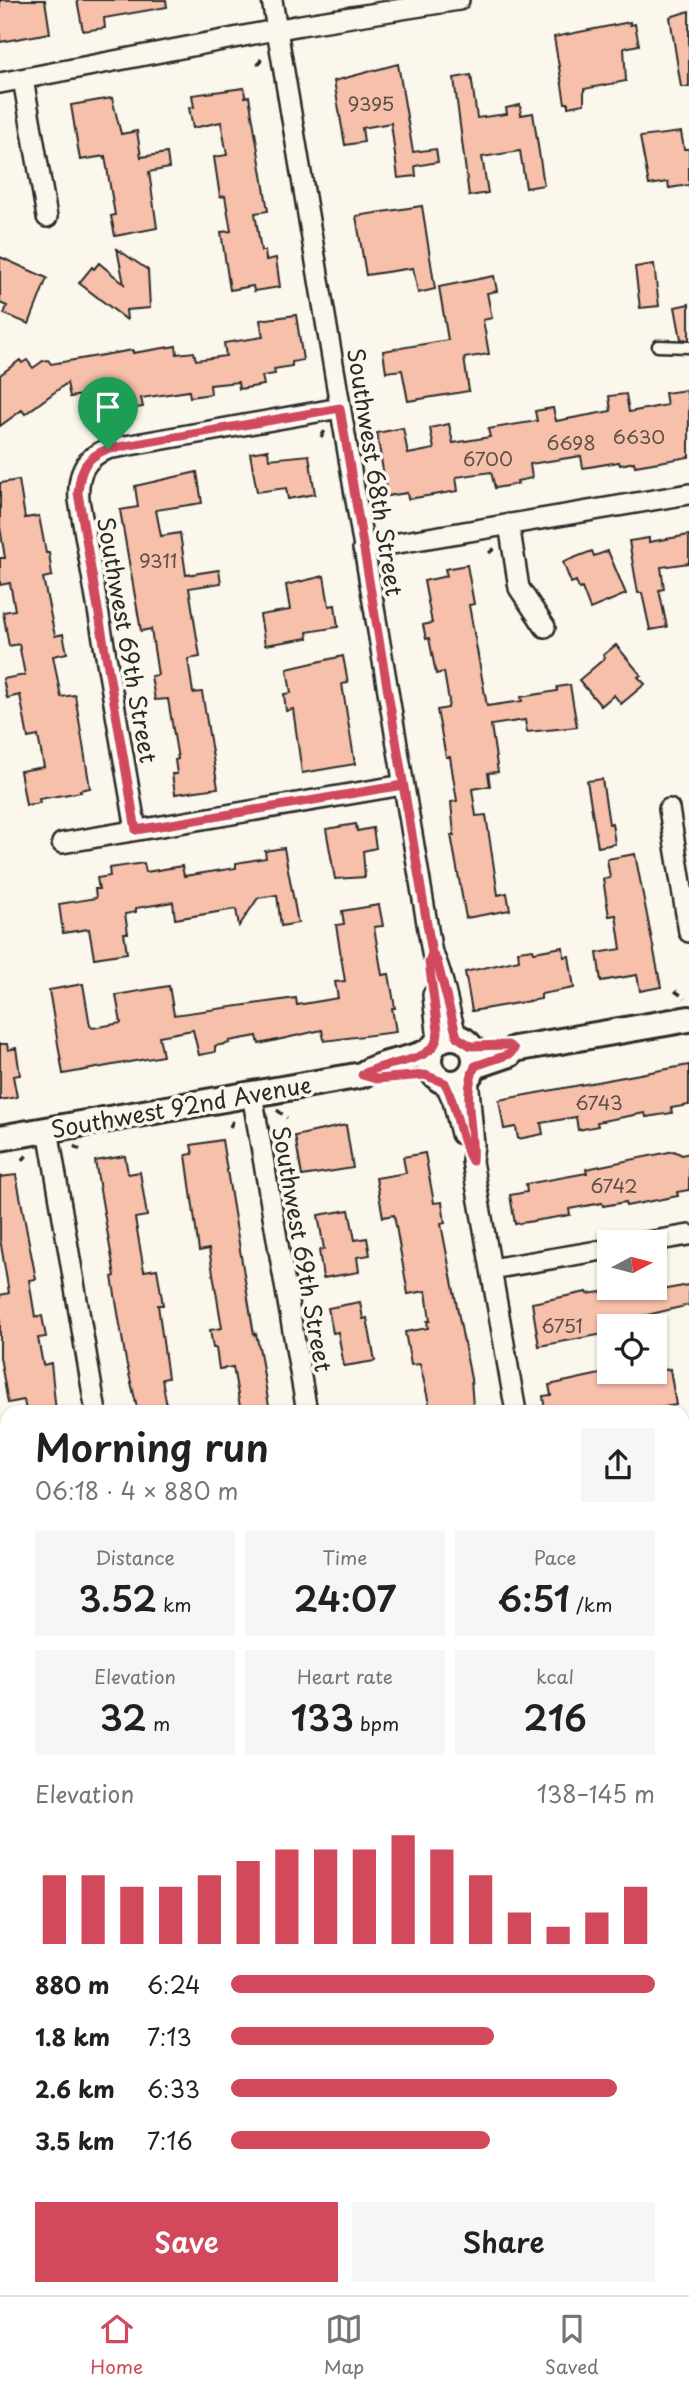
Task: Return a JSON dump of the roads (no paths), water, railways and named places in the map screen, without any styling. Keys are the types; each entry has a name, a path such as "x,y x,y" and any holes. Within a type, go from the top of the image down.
{"street":[{"name":"Southwest 68th Street","path":"272,0 403,785 432,953 437,961 452,1060 453,1101 464,1148 472,1161 515,1405"},
{"path":"0,83 277,30 459,0"},
{"path":"23,79 47,217"},
{"name":"Southwest 69th Street","path":"136,830 79,500 81,472 88,460 108,449 340,408"},
{"path":"363,549 689,494"},
{"path":"509,524 519,589 545,627"},
{"path":"62,843 403,785"},
{"path":"669,809 689,932"},
{"name":"Southwest 92nd Avenue","path":"0,1138 362,1075 376,1079 416,1075 452,1060 508,1045 514,1049 688,1009"},
{"name":"Southwest 69th Street","path":"251,1094 306,1405"},
{"path":"48,1129 95,1405"},
{"path":"667,1239 689,1235"},
{"path":"491,1269 597,1251"}],"lane":[{"path":"658,346 689,347"}]}
